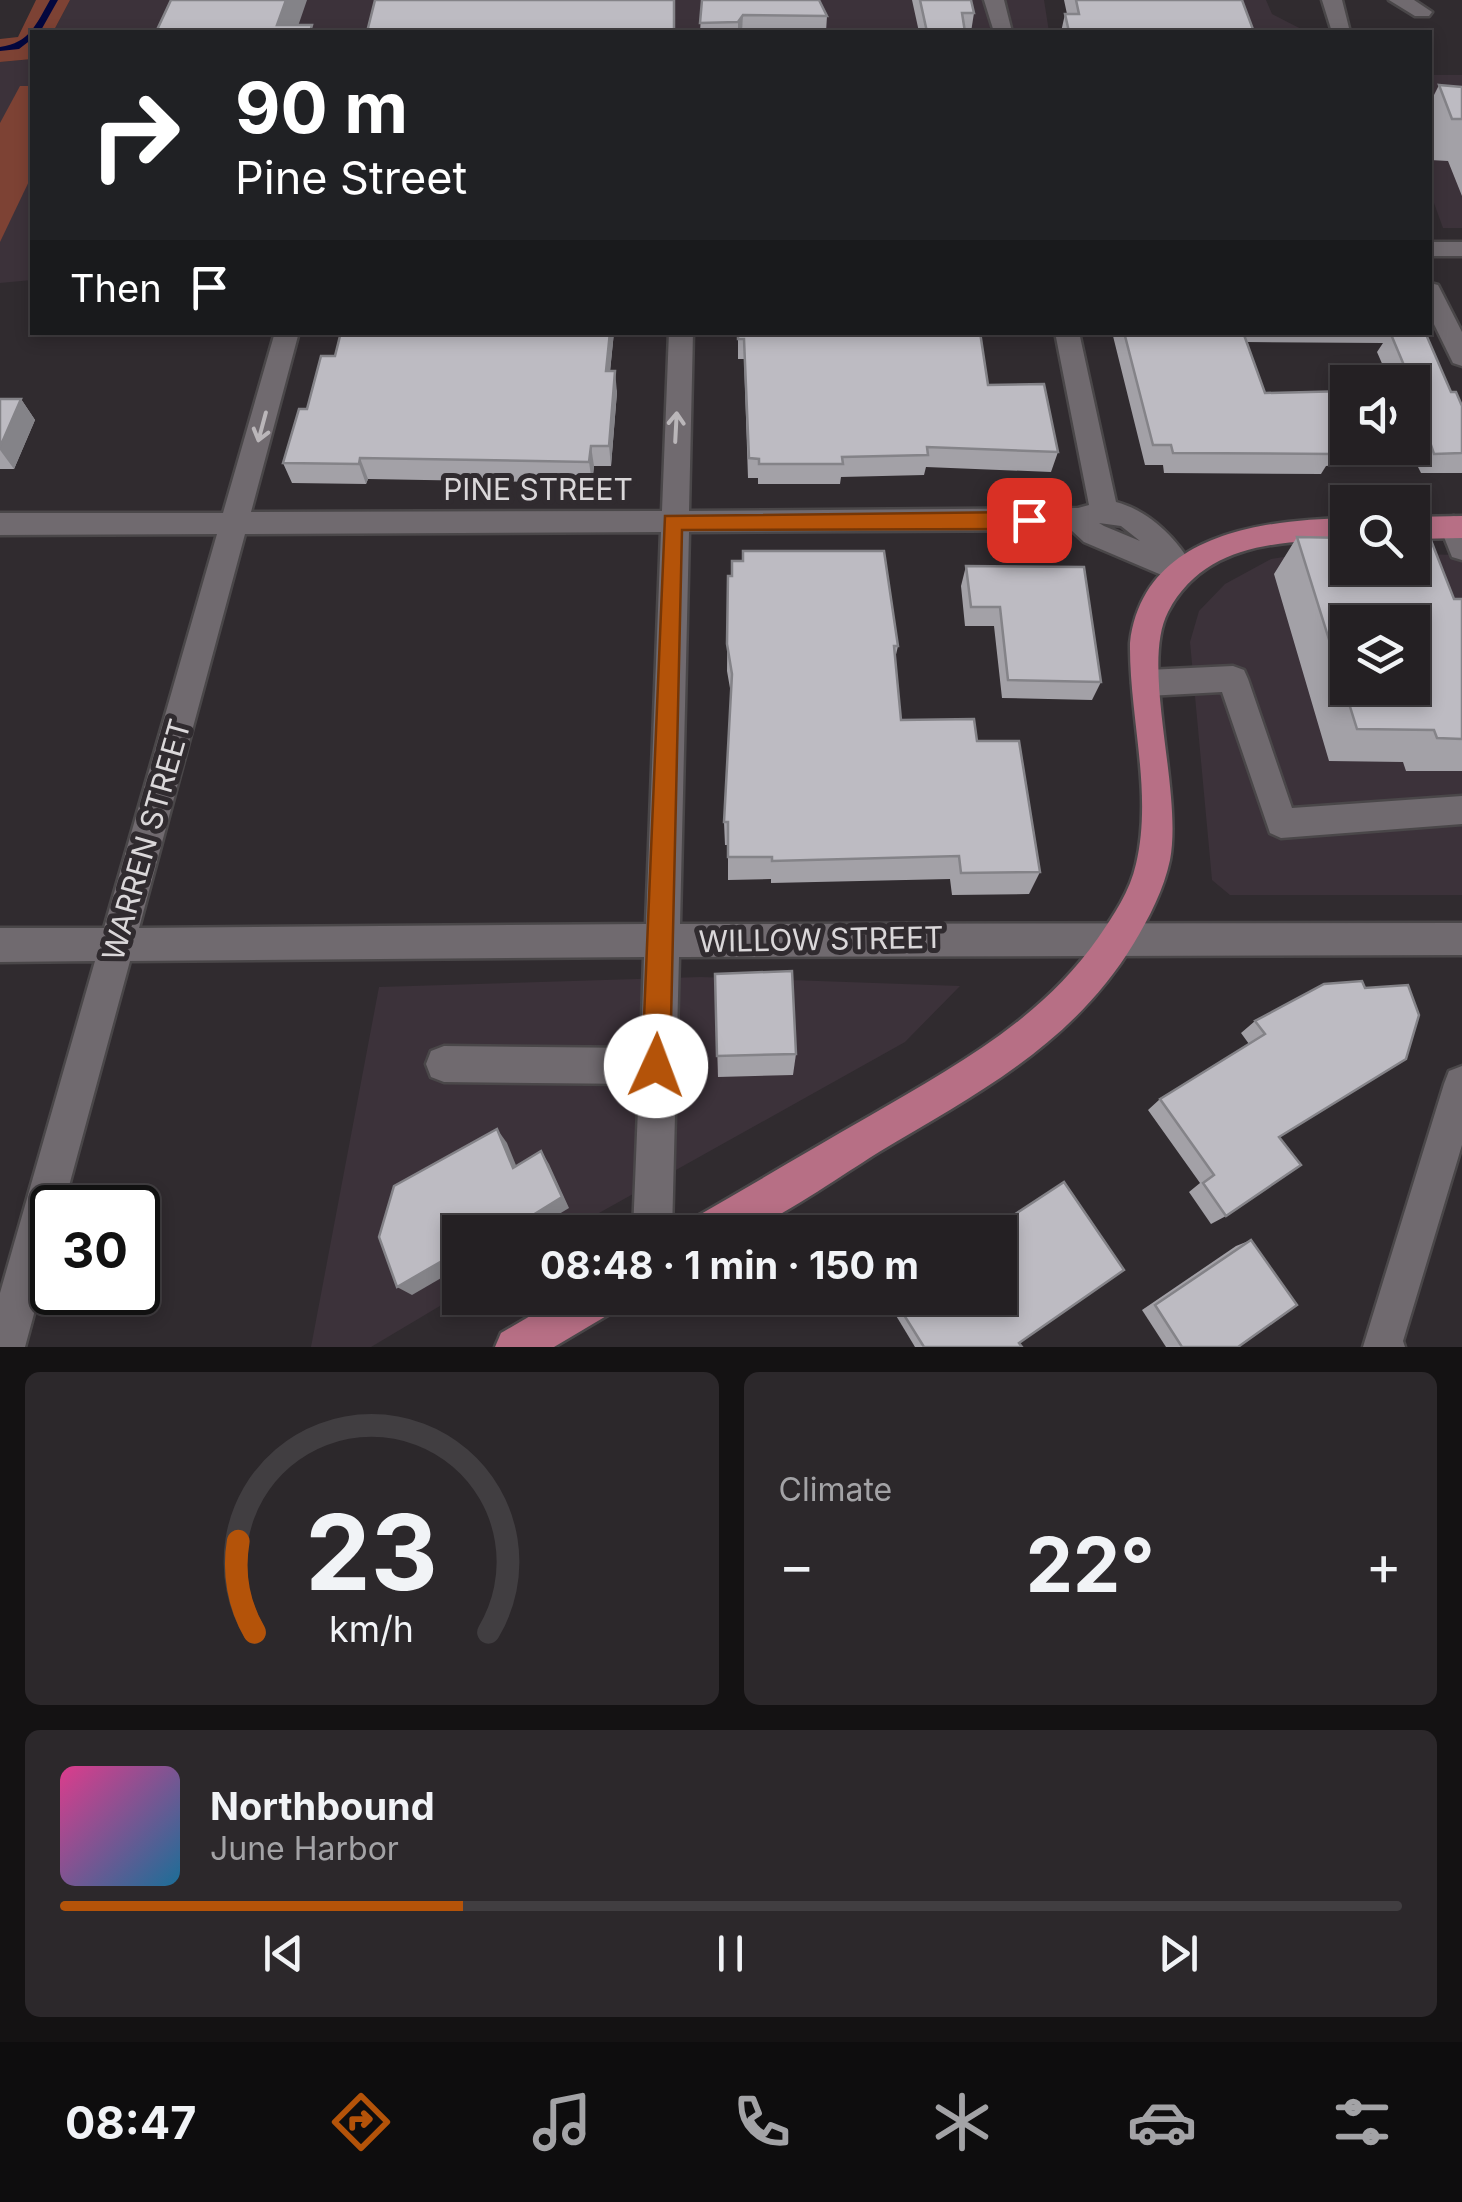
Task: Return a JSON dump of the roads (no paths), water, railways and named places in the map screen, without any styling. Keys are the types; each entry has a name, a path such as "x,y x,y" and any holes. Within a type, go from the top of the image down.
{"main road":[{"path":"736,1215 1020,1044 1080,990 1118,938 1147,882 1156,851 1157,805 1145,640 1155,606 1194,558 1248,537 1282,530 1330,529"},
{"path":"1430,531 1459,535"},
{"path":"515,1347 570,1315"}],"street":[{"path":"994,0 1002,30"},
{"path":"1332,0 1340,30"},
{"path":"1399,0 1422,12"},
{"path":"1432,249 1462,249"},
{"path":"1432,295 1462,357"},
{"name":"WARREN STREET","path":"5,1347 286,335"},
{"path":"653,1215 672,522 681,335"},
{"path":"1067,335 1094,534 1181,571"},
{"name":"PINE STREET","path":"0,524 1090,516"},
{"path":"1148,683 1234,678 1281,823 1462,810"},
{"name":"WILLOW STREET","path":"0,946 1462,939"},
{"path":"444,1064 656,1066"},
{"path":"1381,1346 1462,1084"}],"waterway":[{"path":"37,30 54,0"},
{"path":"0,49 16,47 30,36"}]}
